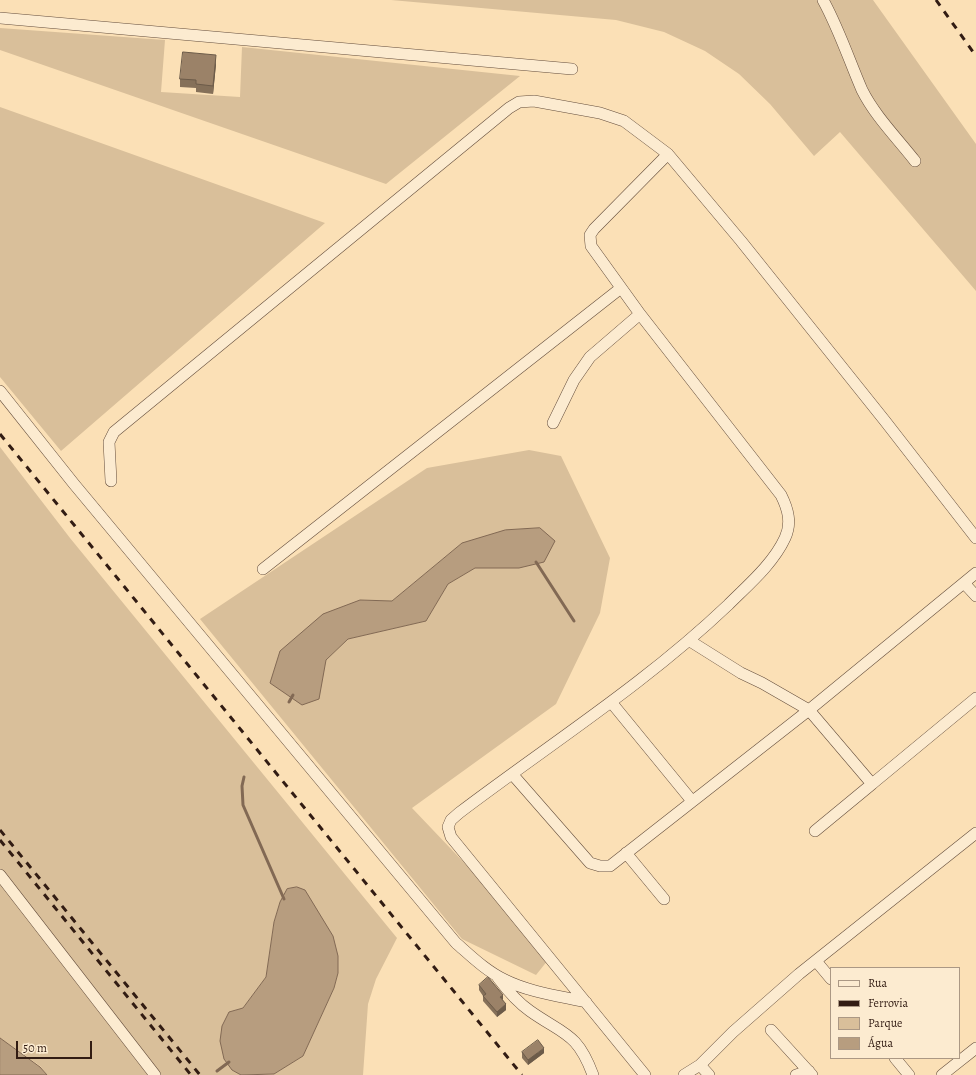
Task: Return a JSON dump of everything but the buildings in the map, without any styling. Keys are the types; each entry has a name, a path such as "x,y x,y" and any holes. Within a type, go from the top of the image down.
{"lane":[{"path":"823,0 836,25 863,90 876,111 915,161"},
{"path":"0,18 572,69"},
{"path":"111,482 109,442 114,432 508,108 519,102 534,101 600,113 624,121 668,154 741,241 886,421 976,538"},
{"path":"645,1075 451,837 448,827 451,820 612,702 690,641 736,597 774,555 786,537 789,524 788,510 776,488 640,314 591,246 590,235 594,229 668,154"},
{"path":"263,569 621,288"},
{"path":"553,423 574,380 590,357 640,314"},
{"path":"0,391 74,484 444,929 473,959 495,974 521,986 586,1002"},
{"path":"513,775 590,862 600,866 610,866 809,710 976,573"},
{"path":"964,583 976,596"},
{"path":"690,641 741,673 781,693 809,710 872,784"},
{"path":"815,831 976,698"},
{"path":"612,702 692,801"},
{"path":"684,1075 700,1065 733,1032 816,961 976,833"},
{"path":"626,853 664,898"},
{"path":"0,876 155,1075"},
{"path":"816,961 830,978"},
{"path":"495,974 510,993 529,1011 572,1038 584,1054 593,1075"},
{"path":"771,1030 810,1073"},
{"path":"942,1075 976,1048"},
{"path":"896,1059 909,1075"},
{"path":"700,1065 709,1075"},
{"path":"796,1075 810,1073"}],"green space":[{"path":"391,0 873,0 976,144 976,291 840,132 814,156 770,104 739,74 705,51 664,32 616,20"},
{"path":"0,28 165,40 161,92 240,97 242,47 520,76 386,184 0,50"},
{"path":"0,107 325,223 61,451 0,377"},
{"path":"0,447 70,538 397,938 376,979 368,1004 363,1075 265,1075 274,1074 303,1056 334,988 338,973 280,902 274,922 266,977 243,1008 229,1012 232,1070 241,1075 47,1075 40,1066 0,1038"},
{"path":"529,450 561,456 610,558 600,613 556,704 412,808 552,955 536,975 462,939 200,619 427,468","holes":["462,543 519,568 475,568 448,584 426,621 348,639 326,660 360,600 392,601"]}],"water":[{"path":"540,528 555,541 544,562 519,568 475,568 448,584 426,621 348,639 326,660 319,699 302,705 270,683 280,651 323,614 360,600 392,601 462,543 505,530"},
{"path":"297,887 305,890 333,936 338,956 338,973 334,988 303,1056 274,1074 241,1075 232,1070 224,1059 220,1041 222,1026 229,1012 243,1008 266,977 274,922 280,902 287,889"},
{"path":"0,1038 40,1067 47,1075 0,1075"}],"waterway":[{"path":"536,562 574,621"},
{"path":"289,702 293,695"},
{"path":"244,777 242,786 243,805 284,899"},
{"path":"217,1071 229,1062"}],"railway":[{"path":"936,0 976,56"},
{"path":"0,434 522,1075"},
{"path":"0,830 200,1075"},
{"path":"0,840 191,1075"}]}
